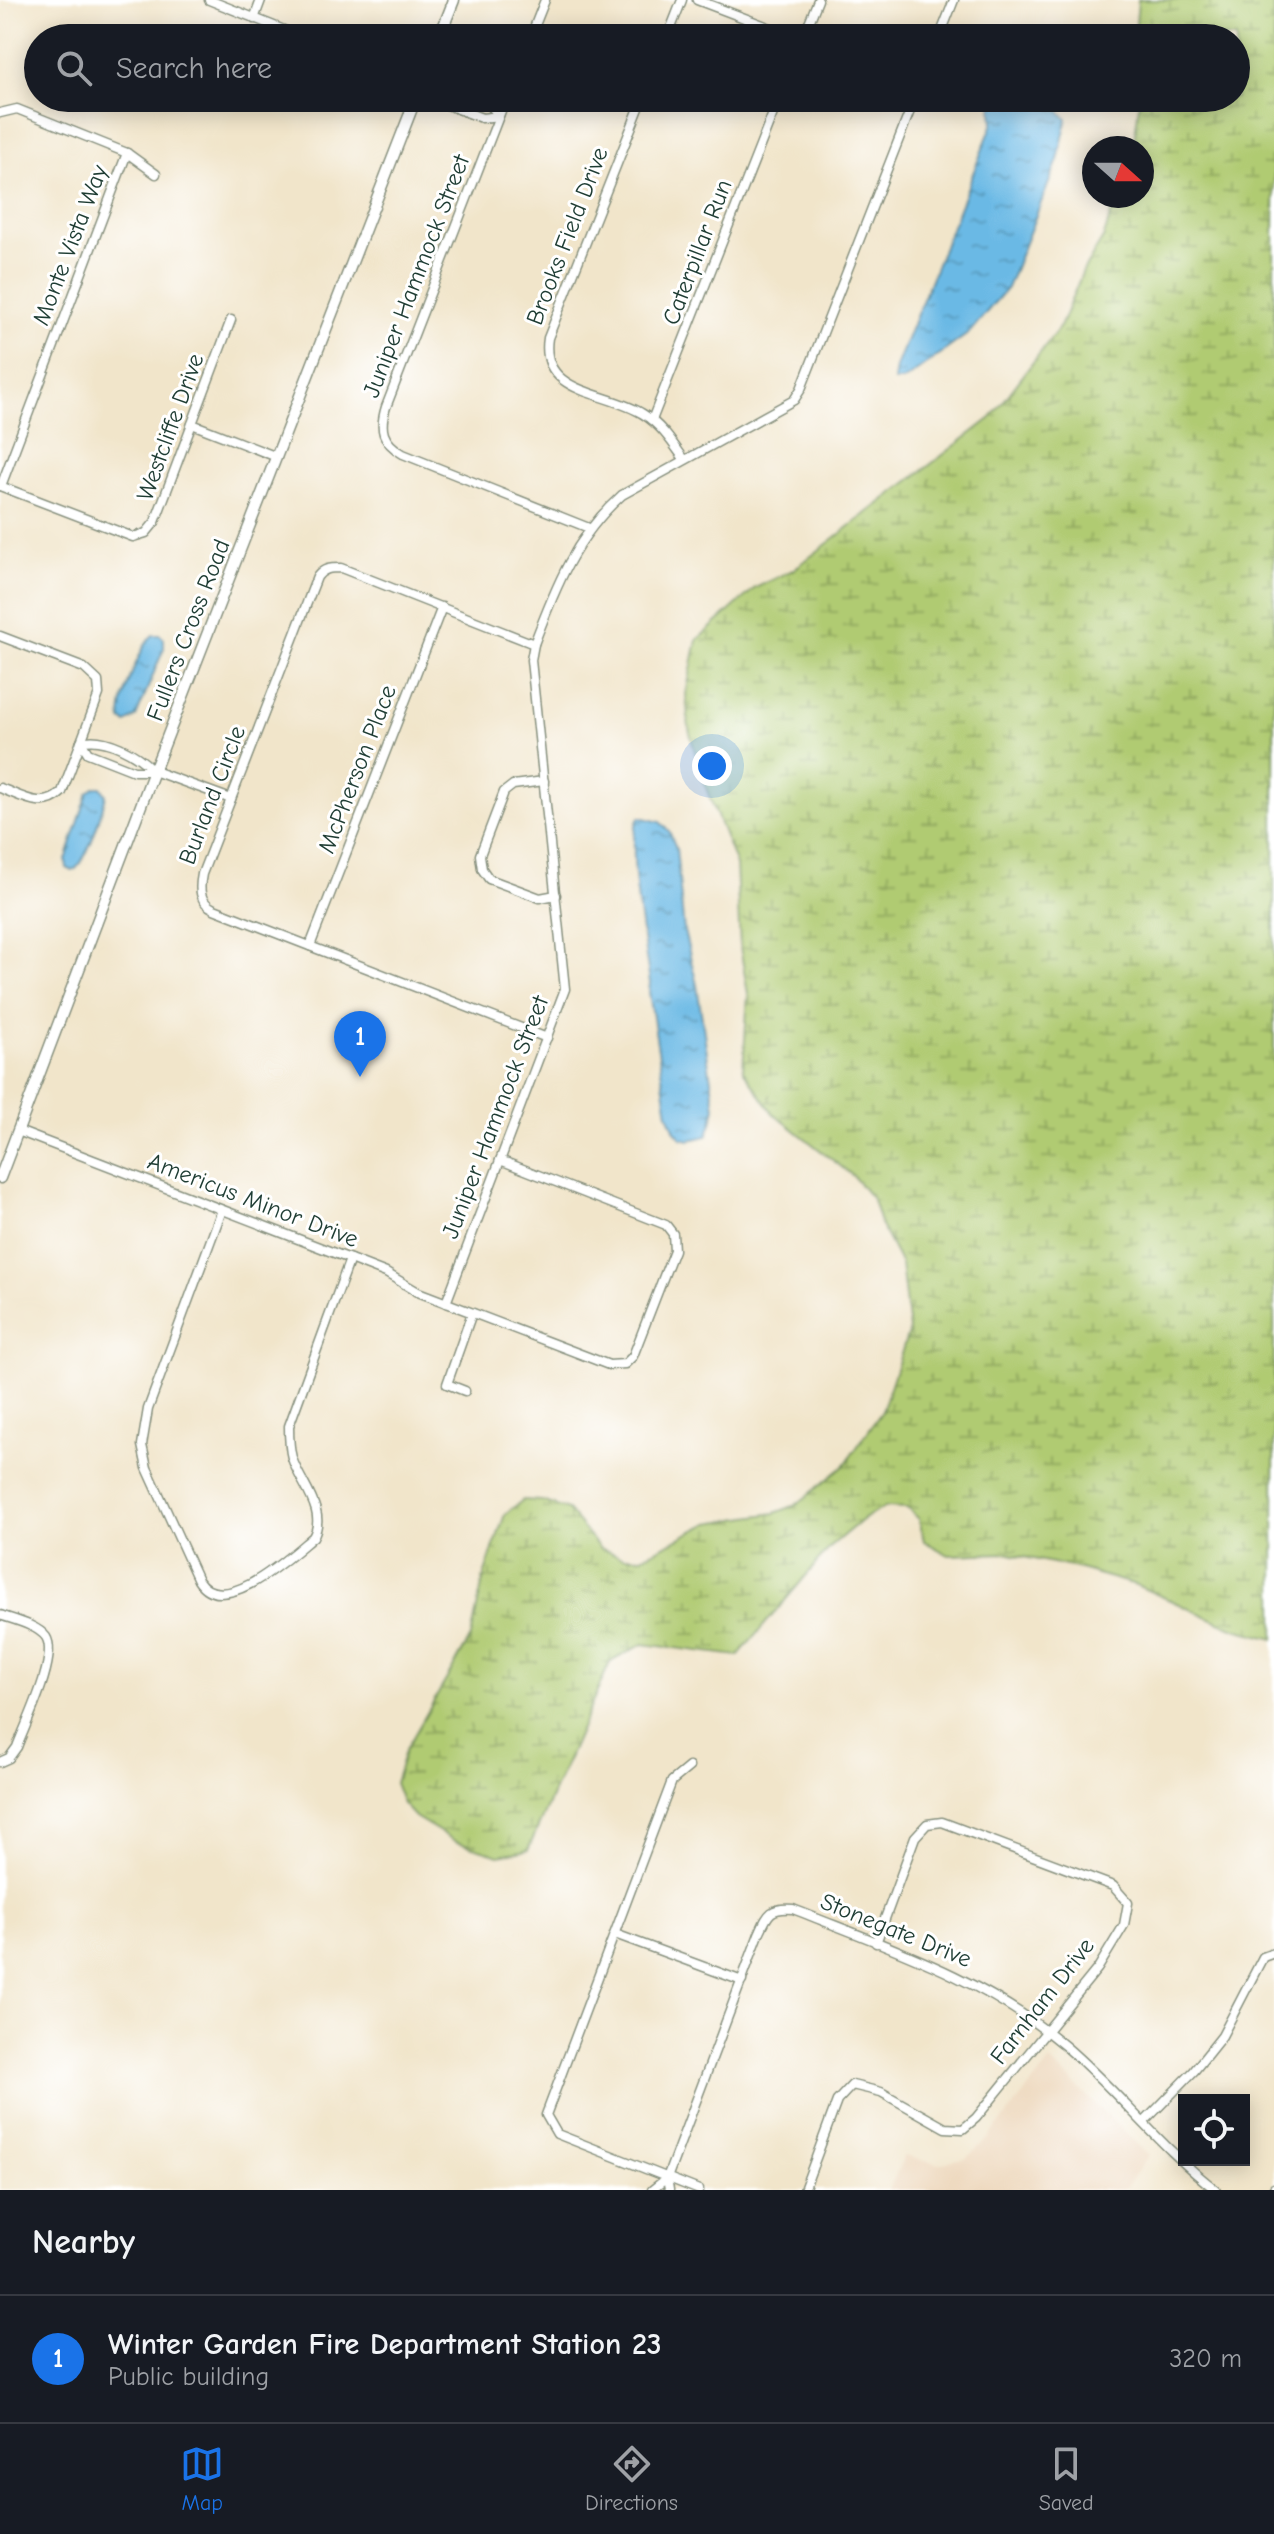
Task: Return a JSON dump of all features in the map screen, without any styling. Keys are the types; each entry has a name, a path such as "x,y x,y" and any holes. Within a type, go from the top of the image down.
{"street":[{"path":"209,0 267,24"},
{"path":"254,19 261,0"},
{"path":"445,24 454,0"},
{"path":"536,24 545,0"},
{"path":"673,24 682,0"},
{"path":"697,0 760,24"},
{"path":"809,24 818,0"},
{"path":"945,24 954,0"},
{"path":"0,113 17,109 24,112"},
{"path":"24,112 127,153 156,174"},
{"name":"Fullers Cross Road","path":"0,1178 154,771 411,112"},
{"path":"466,112 482,118 499,116"},
{"path":"496,112 499,116"},
{"name":"Juniper Hammock Street","path":"501,112 386,407 382,433 389,446 403,454 589,528"},
{"name":"Brooks Field Drive","path":"637,112 548,338 545,354 549,367 570,385 640,412 652,420 667,434 684,459"},
{"name":"Caterpillar Run","path":"652,420 773,112"},
{"name":"Juniper Hammock Street","path":"446,1303 565,989 531,660 534,644 563,574 589,528 622,495 794,400 801,389 910,112"},
{"name":"Monte Vista Way","path":"0,486 127,153"},
{"name":"Westcliffe Drive","path":"0,486 133,537 146,533 155,522 231,320"},
{"path":"192,424 277,457"},
{"name":"Burland Circle","path":"534,644 341,568 322,571 317,577 199,888 201,897 214,909 547,1038"},
{"name":"McPherson Place","path":"310,946 442,607"},
{"path":"0,636 84,668 98,681 99,694 62,792 54,800 39,803 0,788"},
{"path":"81,742 93,738 139,756 154,771"},
{"path":"81,742 88,753 134,771 154,771 231,799"},
{"path":"544,781 513,785 504,792 480,855 482,869 489,879 540,898 556,895"},
{"name":"Americus Minor Drive","path":"18,1131 386,1273 418,1292 472,1313 609,1365 625,1364 633,1356 674,1250 673,1234 666,1225 500,1160"},
{"path":"222,1210 148,1409 142,1445 147,1468 198,1580 203,1589 210,1593 220,1595 233,1592 269,1573 318,1530 317,1512 293,1460 289,1426 350,1259"},
{"path":"465,1391 447,1384 472,1313"},
{"path":"0,1615 36,1629 45,1636 50,1649 48,1664 17,1747 9,1758 0,1762"},
{"path":"689,1767 672,1781 546,2115 557,2134 699,2190"},
{"name":"Farnham Drive","path":"804,2190 837,2101 852,2085 881,2092 945,2128 963,2129 976,2118 1098,1968 1124,1925 1128,1903 1113,1886 942,1822 927,1824 915,1837 876,1943"},
{"name":"Stonegate Drive","path":"667,2178 767,1915 780,1908 793,1909 959,1976 995,1995 1066,2047 1191,2171 1216,2190"},
{"path":"615,1934 742,1981"},
{"path":"1144,2122 1194,2071 1222,2036 1263,1957 1274,1953"},
{"path":"652,2190 667,2178"},
{"path":"667,2178 669,2190"}],"shaded area":[{"path":"1050,2061 1149,2155 1124,2190 889,2190 904,2156 938,2164 965,2159 988,2139"}],"green space":[{"path":"1138,0 1274,0 1274,1639 1235,1629 1136,1585 1076,1568 1005,1553 949,1555 924,1541 919,1519 907,1508 885,1507 863,1519 832,1545 738,1656 643,1644 610,1662 528,1850 499,1855 457,1842 415,1817 403,1804 395,1783 405,1751 471,1637 484,1576 505,1514 523,1500 542,1501 568,1510 599,1548 623,1557 642,1557 709,1523 775,1513 796,1505 844,1466 882,1411 909,1330 901,1264 881,1226 873,1200 853,1176 773,1113 743,1070 748,994 740,947 736,865 701,775 689,729 686,694 697,640 755,588 793,570 991,418 1061,325 1083,271 1104,236 1113,208 1154,208 1154,136 1135,136 1138,112 1250,112 1250,24 1136,24"}],"water":[{"path":"992,112 1061,112 1067,119 1058,160 1007,288 969,333 903,381 894,381 896,367 993,123"},
{"path":"153,635 164,639 164,648 136,717 126,723 122,720 123,701 142,651"},
{"path":"95,787 101,787 106,795 89,847 73,871 67,868 66,860 88,793"},
{"path":"640,817 660,822 669,831 676,848 684,931 697,985 715,1107 707,1136 690,1140 681,1138 675,1131 668,1114 649,992 635,870 635,828"}],"place":[{"name":"Winter Garden Fire Department Station 23","path":"360,1077"}]}
